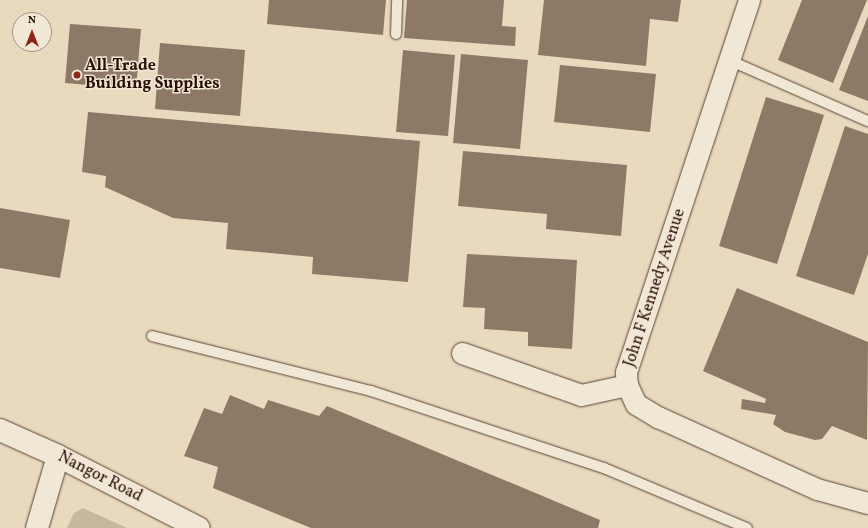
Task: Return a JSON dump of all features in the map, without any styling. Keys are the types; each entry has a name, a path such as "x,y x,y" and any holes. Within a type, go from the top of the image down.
{"main road":[{"name":"Nangor Road","path":"0,430 58,456 199,528"},
{"path":"37,528 58,456"}],"street":[{"name":"John F Kennedy Avenue","path":"749,0 731,61 626,372 627,385 636,404 658,417 817,489 868,503"},
{"path":"462,353 581,395 627,385"}],"lane":[{"path":"396,34 397,0"},
{"path":"731,61 868,121"},
{"path":"152,336 371,391 604,468 747,528"}],"shaded area":[{"path":"83,508 127,528 67,528 74,513"}],"building":[{"path":"269,0 386,0 383,35 267,24"},
{"path":"407,0 504,0 502,26 516,27 515,46 404,38"},
{"path":"544,0 681,0 678,22 650,19 646,66 538,55"},
{"path":"802,0 867,0 833,83 778,60"},
{"path":"868,16 868,101 839,90"},
{"path":"70,24 141,29 136,89 65,83"},
{"path":"160,43 245,50 240,116 155,109"},
{"path":"403,50 455,55 448,136 396,132"},
{"path":"461,54 528,60 520,149 453,143"},
{"path":"560,65 656,74 650,132 554,122"},
{"path":"766,97 824,115 777,264 719,246"},
{"path":"88,112 420,141 408,282 312,274 313,257 226,249 228,223 173,218 105,187 106,176 82,172"},
{"path":"845,126 868,134 868,254 854,295 796,276"},
{"path":"463,151 627,165 621,236 546,229 547,214 458,206"},
{"path":"0,208 70,220 60,278 0,268"},
{"path":"467,254 577,260 572,349 528,346 528,332 484,329 485,308 463,307"},
{"path":"737,288 868,342 867,440 832,426 822,439 815,440 785,432 773,424 776,415 741,409 742,399 765,403 766,399 703,371"},
{"path":"230,395 264,409 268,400 319,416 327,406 600,520 598,528 311,528 213,488 218,467 184,456 204,408 222,414"}],"place":[{"name":"All-Trade Building Supplies","path":"77,75"}]}
